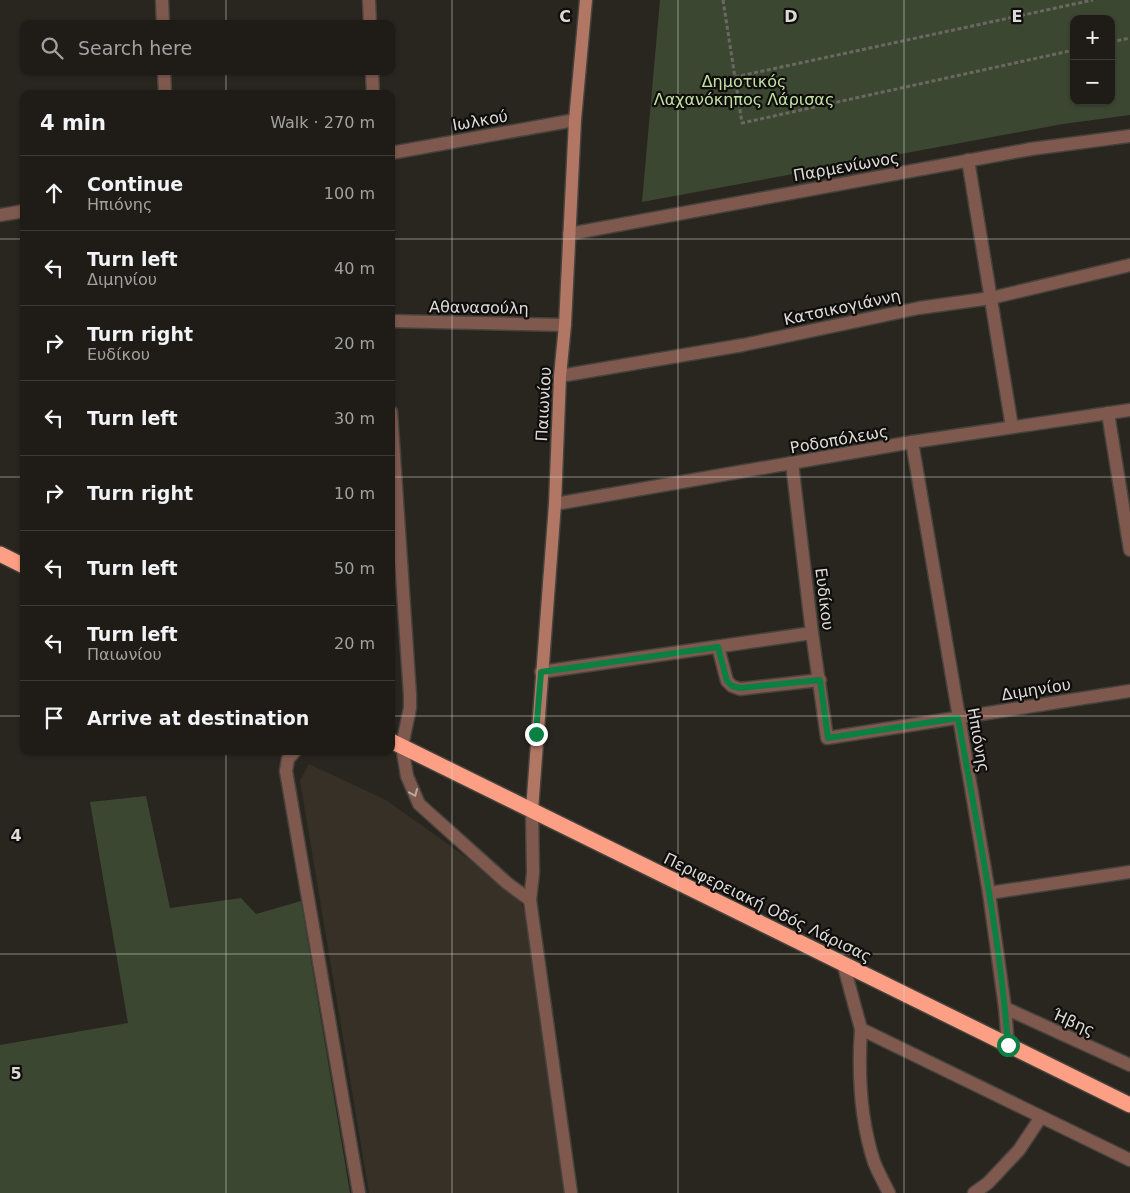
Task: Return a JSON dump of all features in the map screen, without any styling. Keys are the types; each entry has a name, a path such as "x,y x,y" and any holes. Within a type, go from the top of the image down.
{"highway":[{"path":"0,554 20,564"},
{"name":"Περιφερειακή Οδός Λάρισας","path":"395,742 1130,1105"}],"street":[{"path":"162,0 163,20"},
{"path":"369,0 370,20"},
{"name":"Παιωνίου","path":"532,810 555,504 560,376 565,325 575,120 586,0"},
{"path":"164,75 165,90"},
{"path":"372,75 373,90"},
{"name":"Ιωλκού","path":"395,152 575,120"},
{"name":"Παρμενίωνος","path":"569,234 1030,149 1130,136"},
{"path":"968,160 1012,427"},
{"path":"0,215 20,212"},
{"name":"Κατσικογιάννη","path":"560,376 743,345 919,308 991,298 1130,265"},
{"name":"Αθανασούλη","path":"395,321 565,325"},
{"name":"Ροδοπόλεως","path":"555,504 912,442 1130,410"},
{"path":"1108,413 1130,550"},
{"name":"Ηπιόνης","path":"912,442 989,893 1005,1008 1008,1045"},
{"name":"Ευδίκου","path":"792,463 812,633 828,738"},
{"path":"395,472 410,708 395,740"},
{"path":"541,672 812,633"},
{"path":"718,647 727,681 732,686 740,688 820,680"},
{"name":"Διμηνίου","path":"828,738 1130,690"},
{"path":"395,745 419,804 507,883 530,900"},
{"path":"292,755 288,759 286,770 359,1193"},
{"path":"532,810 533,873 530,900 571,1193"},
{"path":"989,893 1130,872"},
{"path":"843,963 861,1029 859,1057 861,1094 866,1130 874,1162 889,1193"},
{"name":"Ήβης","path":"1005,1008 1130,1065"},
{"path":"861,1029 1130,1160"},
{"path":"974,1193 988,1182 1019,1150 1041,1117"}],"path":[{"path":"723,0 742,123 1070,51"},
{"path":"735,77 1093,0"},
{"path":"1115,41 1130,38"}],"shaded area":[{"path":"309,764 386,800 501,882 521,903 531,928 569,1193 369,1193 300,781"}],"green space":[{"name":"Δημοτικός Λαχανόκηπος Λάρισας","path":"660,0 1130,0 1130,115 1063,124 642,202"},
{"path":"146,796 170,908 241,898 256,914 301,901 350,1193 0,1193 0,1045 128,1023 90,802"}],"route":[{"path":"536,734 541,672 718,647 727,681 732,686 740,688 820,680 828,738 958,718 989,893 1005,1008 1008,1045"}]}
